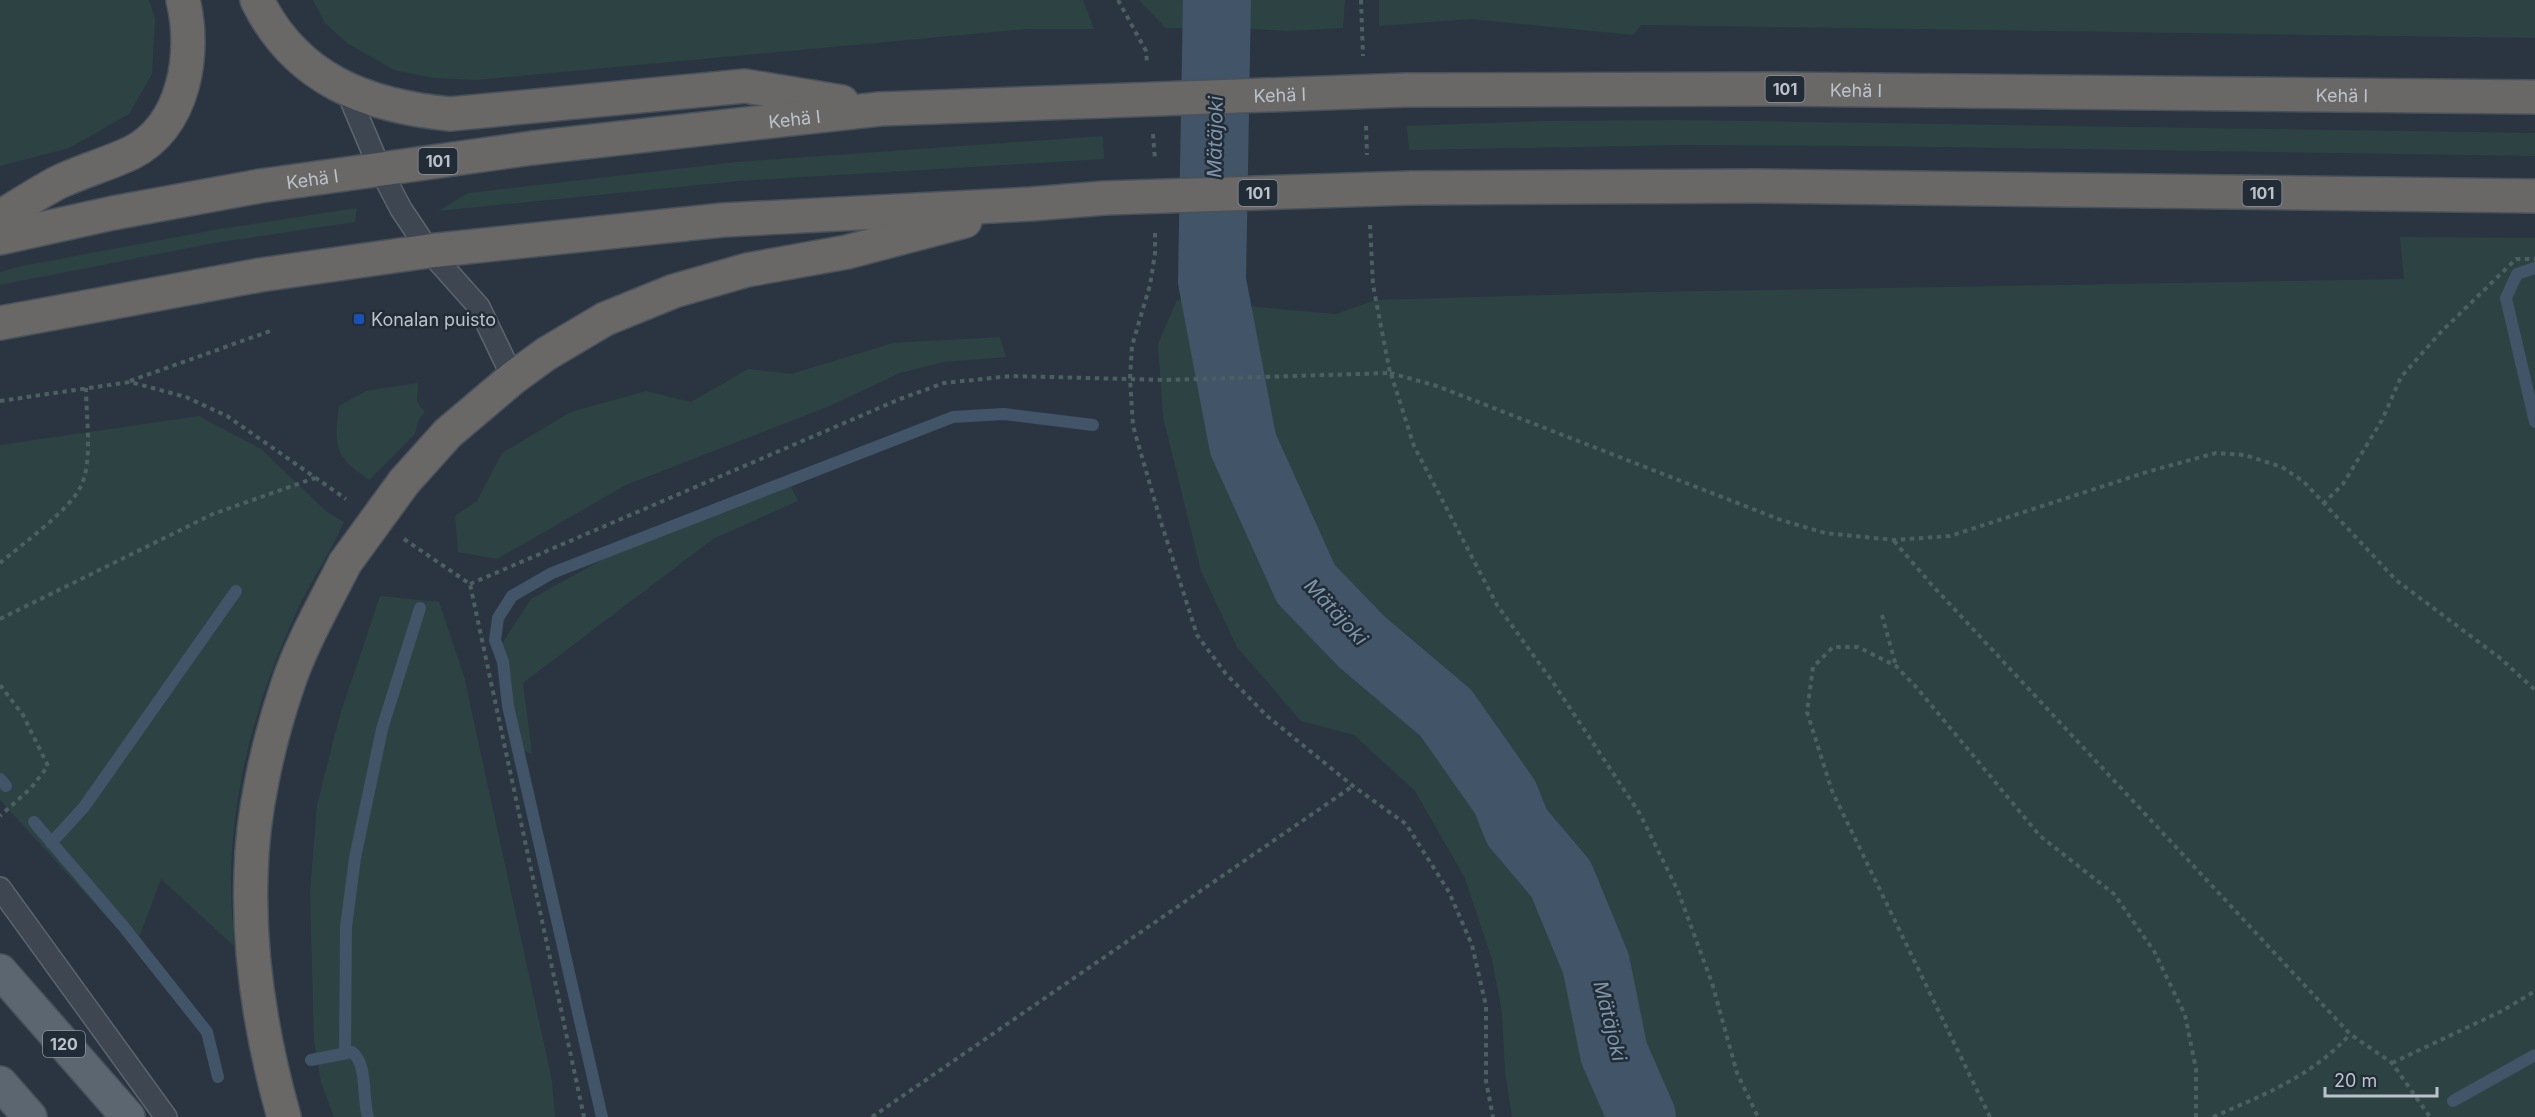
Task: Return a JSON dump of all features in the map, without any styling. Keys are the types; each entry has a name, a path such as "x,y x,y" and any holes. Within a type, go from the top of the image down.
{"highway":[{"path":"0,217 59,183 133,152 156,135 174,109 186,73 189,39 183,0"},
{"path":"257,0 263,13 305,62 347,91 412,111 450,114 746,86 879,109"},
{"name":"Kehä I","path":"0,238 113,213 260,186 531,148 879,109 1406,90 1795,89 2535,97"},
{"name":"101","path":"0,323 260,275 429,251 723,220 1105,198 1410,188 1758,186 2535,196"},
{"path":"284,1117 259,1002 252,944 250,873 259,804 271,742 288,684 345,563 404,482 448,433 513,378 546,354 605,319 674,291 747,270 847,252 1031,204"}],"main road":[{"name":"120","path":"0,971 128,1117"},
{"path":"0,1083 30,1117"}],"lane":[{"path":"347,91 380,169 401,209 429,251 479,307 513,378"},
{"path":"0,888 166,1117"}],"path":[{"path":"1361,0 1363,62"},
{"path":"1366,121 1367,156"},
{"path":"1370,215 1373,285 1390,373 1414,446 1497,605 1552,681 1640,814 1678,891 1712,983 1737,1072 1758,1117"},
{"path":"2323,504 2343,484 2382,420 2401,377 2440,333 2516,259 2535,259"},
{"path":"0,400 130,382 273,330"},
{"path":"584,1117 470,584 900,399 944,383 1011,376 1166,380 1390,373 1437,386 1781,520 1825,533 1894,540 1950,537 2150,471 2216,453 2245,455 2282,467 2304,482 2396,580 2500,658 2535,690"},
{"path":"1130,378 1133,426 1197,635 1226,674 1267,716 1353,786 1406,824 1449,892 1467,935 1486,1006 1486,1081 1493,1117"},
{"path":"0,620 213,514 315,478 227,416 186,397 130,382"},
{"path":"0,563 66,506 81,486 87,460 86,388"},
{"path":"1894,540 1931,584 2350,1034 2392,1063 2430,1117"},
{"path":"1882,615 1896,666"},
{"path":"1990,1117 1832,791 1807,712 1813,667 1833,647 1858,647 1896,666 1917,688 2040,836 2114,894 2154,951 2185,1015 2196,1069 2196,1117"},
{"path":"0,685 22,715 48,766 31,788 0,816"},
{"path":"872,1117 1353,786"},
{"path":"2392,1063 2502,1011 2535,991"},
{"path":"2213,1117 2286,1085 2337,1049 2350,1034"}],"green space":[{"path":"0,0 149,0 155,19 152,74 129,114 69,148 0,166"},
{"path":"313,0 1083,0 1094,29 1027,29 475,80 434,78 394,70 347,43 325,23"},
{"path":"1139,0 1192,0 1194,28 1166,28"},
{"path":"1232,0 1345,0 1343,28 1289,31 1233,28"},
{"path":"1379,0 2535,0 2535,38 1641,25 1633,35 1471,19 1379,26"},
{"path":"1677,120 2535,133 2535,156 1877,146 1682,145 1409,150 1407,126 1542,121"},
{"path":"1103,136 1104,159 739,181 438,211 468,193 737,162"},
{"path":"357,208 355,222 214,243 0,285 0,272 22,266 214,230"},
{"path":"2400,237 2535,238 2535,1117 1512,1117 1505,1071 1502,1013 1492,959 1465,878 1415,791 1354,735 1301,721 1237,647 1201,571 1163,417 1158,344 1177,300 1336,314 1376,300 1650,292 2404,279"},
{"path":"1000,337 1006,357 944,362 900,373 827,407 626,485 497,559 458,552 455,516 477,501 502,453 571,412 646,391 691,402 748,369 791,374 893,343"},
{"path":"418,383 417,402 425,412 419,419 415,434 369,480 349,464 339,449 337,432 339,406 366,391"},
{"path":"199,416 261,449 327,512 344,522 302,600 283,642 250,739 233,839 231,900 234,946 161,879 135,948 0,800 0,445"},
{"path":"787,479 798,501 713,539 523,683 532,754 516,747 502,644 531,599 618,551"},
{"path":"380,596 439,602 464,676 552,1081 555,1117 334,1117 321,1082 314,1040 310,892 317,805 340,715"}],"waterway":[{"name":"Mätäjoki","path":"1217,0 1212,281 1243,444 1306,584 1362,642 1446,713 1505,797 1517,827 1561,879 1596,964 1614,1053 1642,1117"},
{"path":"2535,268 2517,274 2506,298 2535,422"},
{"path":"602,1117 508,706 503,662 495,640 498,618 512,596 552,573 953,417 1004,414 1093,425"},
{"path":"51,843 84,807 236,591"},
{"path":"345,1053 346,927 355,858 382,729 420,608"},
{"path":"0,779 6,786"},
{"path":"34,822 123,926 207,1032 218,1077"},
{"path":"311,1060 352,1052 357,1057 363,1073 368,1117"},
{"path":"2453,1101 2535,1055"}],"place":[{"name":"Konalan puisto","path":"359,319"}]}
